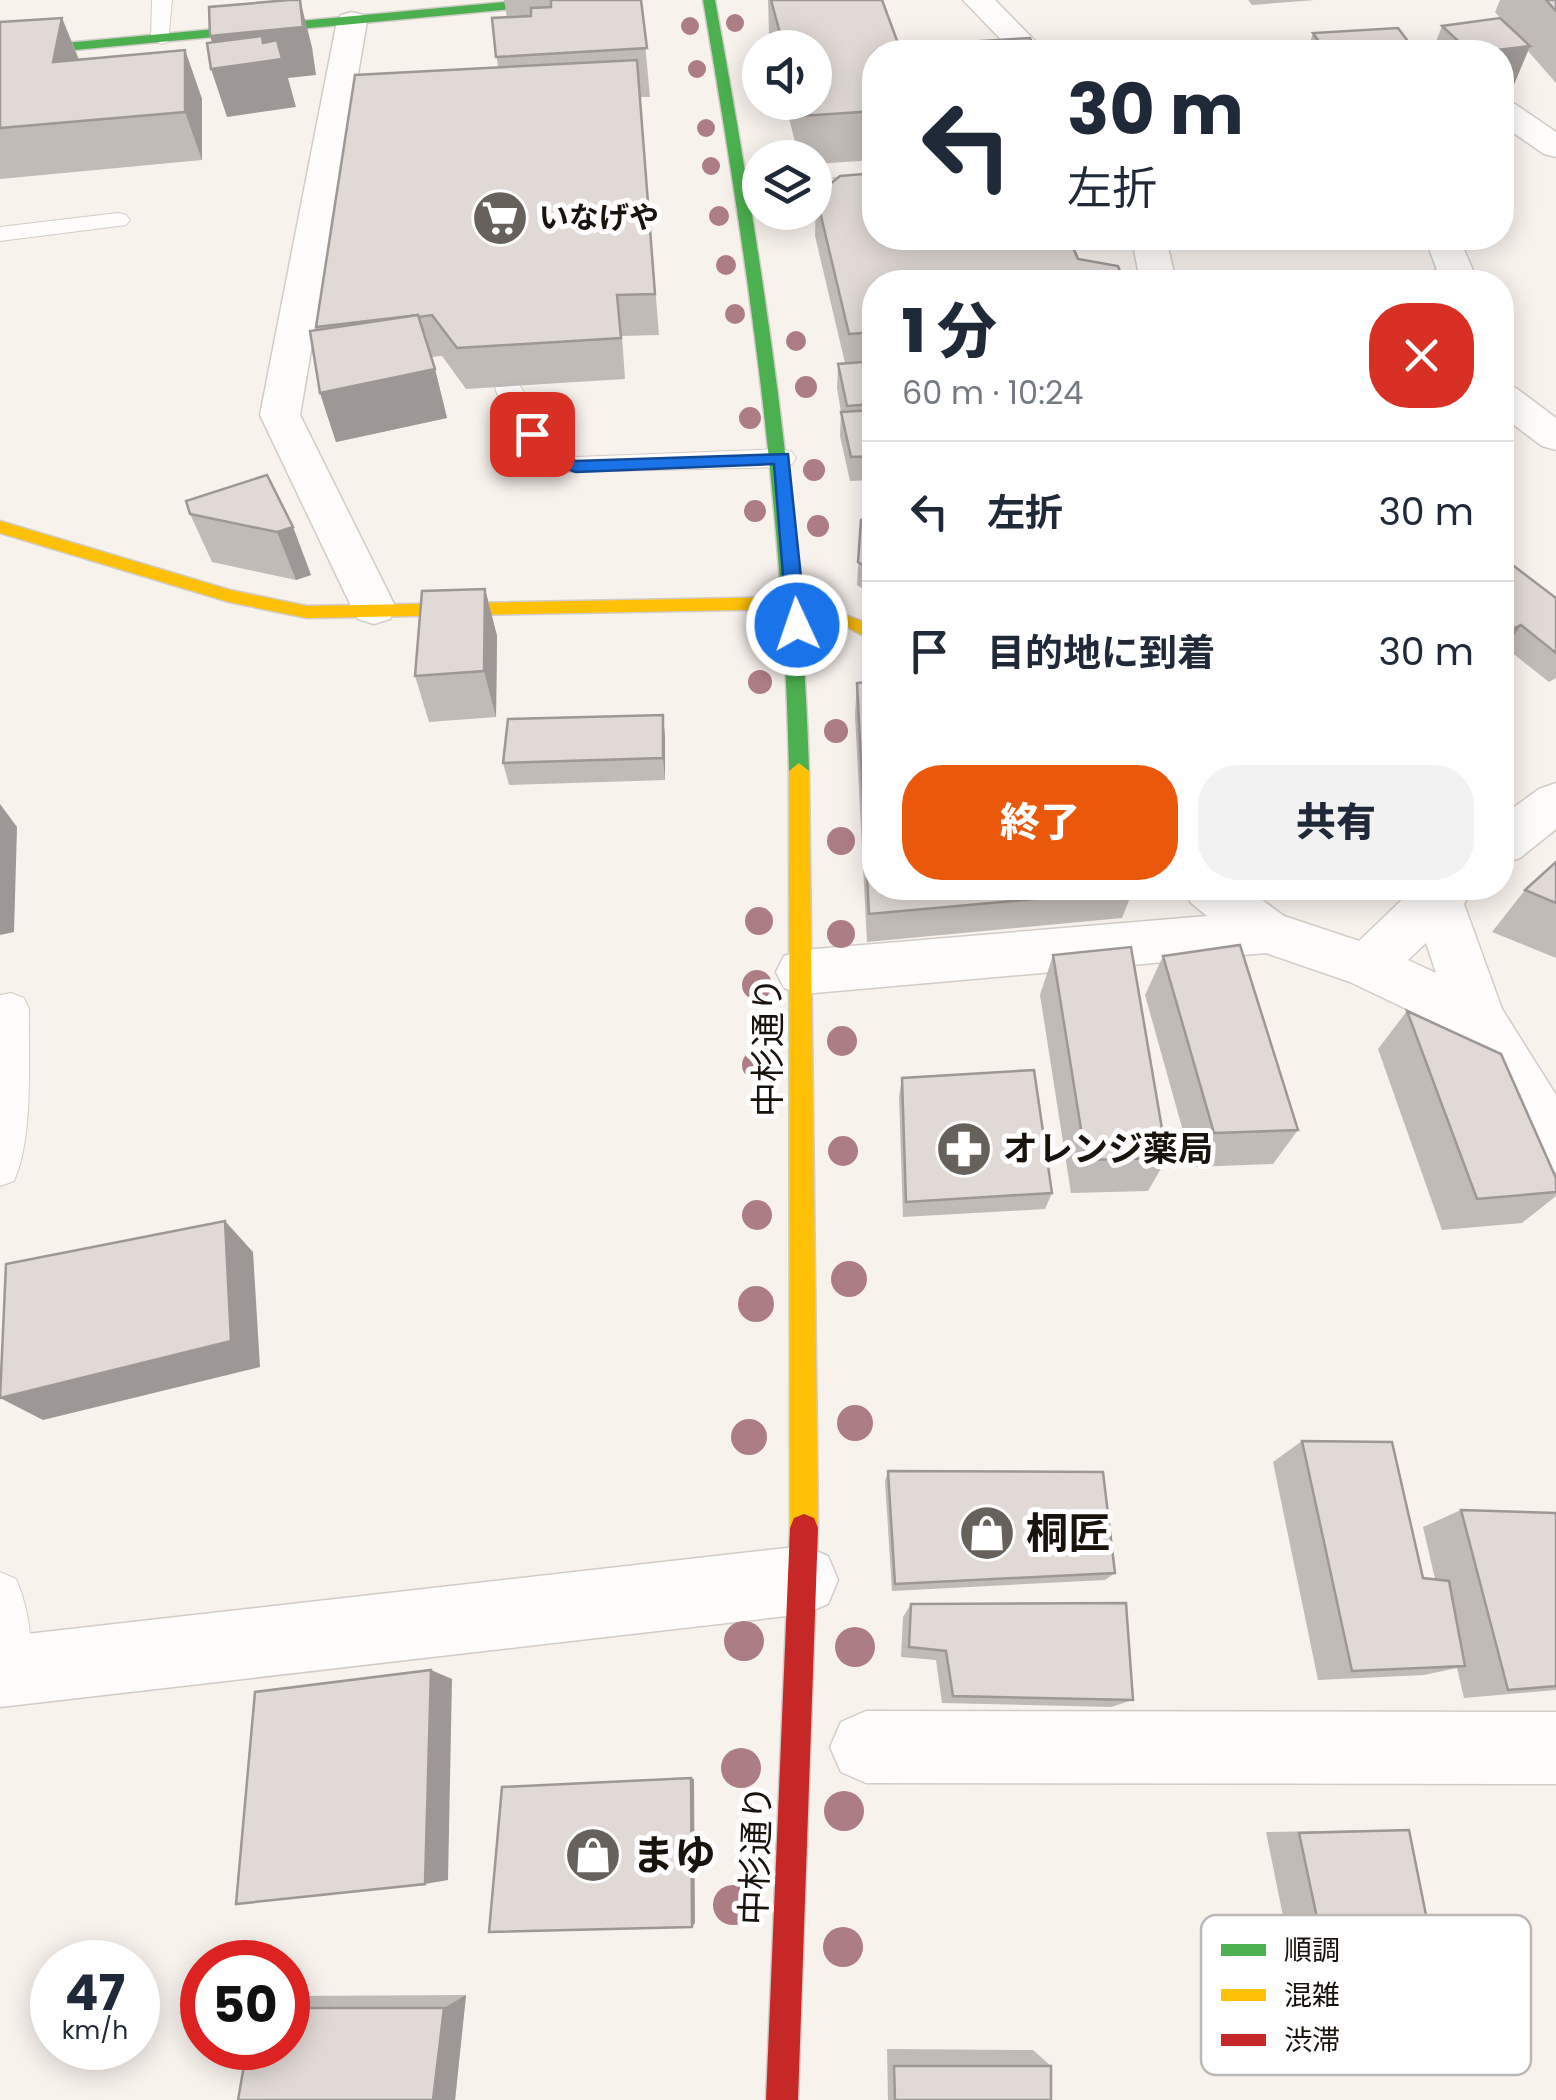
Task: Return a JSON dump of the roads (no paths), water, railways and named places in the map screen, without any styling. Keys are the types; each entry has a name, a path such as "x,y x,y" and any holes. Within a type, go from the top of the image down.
{"main road":[{"path":"0,53 352,21 442,6 565,0"},
{"name":"中杉通り","path":"709,0 742,148"},
{"name":"中杉通り","path":"756,230 796,603 803,972 804,1580 782,2100"},
{"path":"0,528 229,596 307,612 796,603 862,627"}],"street":[{"path":"978,0 1018,40"},
{"path":"352,21 280,415 374,608"},
{"path":"1514,110 1556,108"},
{"path":"1514,118 1556,147"},
{"path":"832,189 862,187"},
{"path":"1514,406 1556,437"},
{"path":"1514,835 1556,802"},
{"path":"1225,900 1266,932 1368,966 1478,1018"},
{"path":"1368,966 1430,900"},
{"path":"1442,900 1478,1018 1556,1146"},
{"path":"803,972 1266,932"},
{"path":"4,1671 804,1580"},
{"path":"866,1746 1556,1748"}],"lane":[{"path":"161,38 162,0"},
{"path":"0,234 118,220"},
{"path":"508,387 516,410 548,458 576,466 782,458"},
{"path":"0,1011 10,1009 6,1122 0,1168"},
{"path":"0,1595 4,1671"}],"place":[{"name":"いなげや","path":"500,218"},
{"name":"オレンジ薬局","path":"964,1149"},
{"name":"桐匠","path":"987,1533"},
{"name":"まゆ","path":"593,1855"}]}
